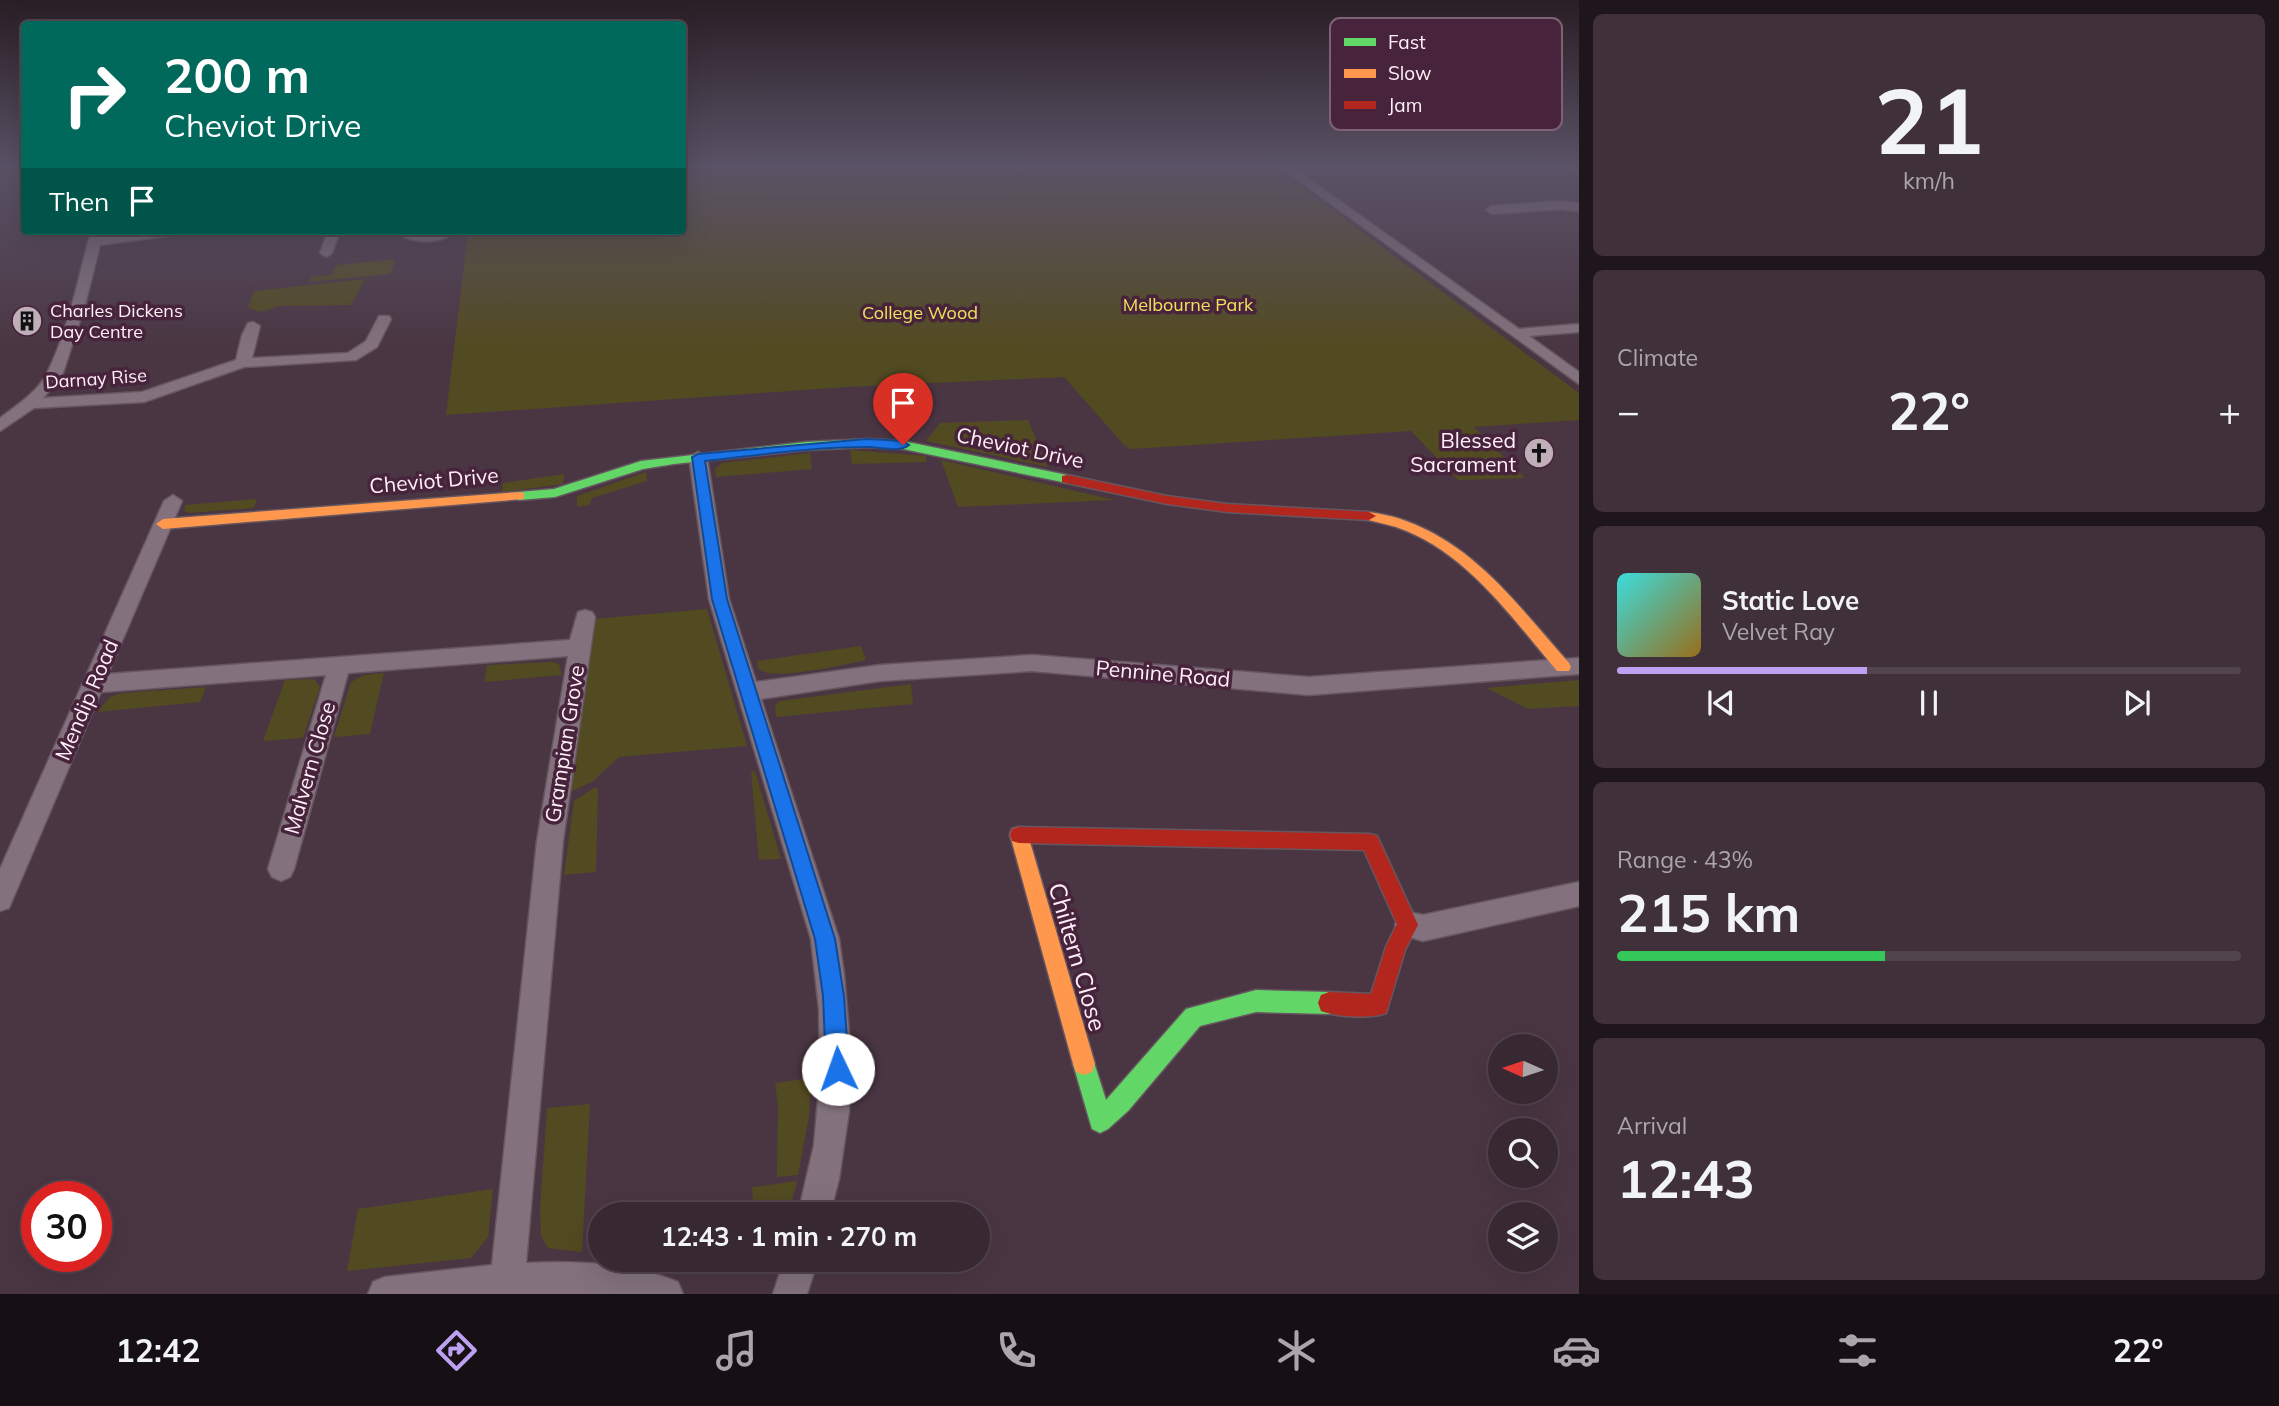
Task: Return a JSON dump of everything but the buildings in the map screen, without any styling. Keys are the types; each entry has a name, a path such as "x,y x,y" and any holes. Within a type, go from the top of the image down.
{"street":[{"path":"1368,226 1579,379"},
{"path":"0,426 30,403 48,384 59,365 96,237 122,235"},
{"path":"326,253 333,235"},
{"path":"407,235 444,235"},
{"name":"Darnay Rise","path":"30,403 144,397 242,363 351,357 372,344 384,319"},
{"path":"242,363 246,357 247,335 253,326"},
{"path":"1518,334 1579,328"},
{"name":"Cheviot Drive","path":"163,524 555,493 641,465 698,457 806,446 867,443 903,445 1167,500 1227,508 1372,516 1394,521 1438,540 1465,561 1571,666"},
{"path":"698,457 719,599 804,863 825,939 833,996 836,1081 832,1130 817,1202"},
{"name":"Mendip Road","path":"0,899 173,501"},
{"path":"579,647 585,617"},
{"name":"Grampian Grove","path":"95,684 579,647 577,679 550,841 507,1281"},
{"name":"Pennine Road","path":"748,692 880,673 1032,663 1309,686 1571,666"},
{"name":"Malvern Close","path":"281,869 340,667"},
{"name":"Chiltern Close","path":"1019,835 1370,842 1408,925 1396,947 1378,1005 1256,1001 1194,1017 1100,1121 1019,835"},
{"path":"1408,925 1423,928 1579,894"},
{"path":"790,1294 796,1272"},
{"path":"386,1294 507,1281 581,1280 666,1294"}],"green space":[{"path":"686,226 1354,226 1579,393 1579,420 1474,427 1525,478 1458,480 1411,431 1131,449 1124,445 1064,377 847,387 446,415 468,235 686,235"},
{"path":"396,259 390,274 309,282 311,277 332,275 336,265"},
{"path":"365,279 351,305 280,306 260,312 248,307 254,291"},
{"path":"1028,420 1048,467 926,441 940,423"},
{"path":"850,450 926,456 926,462 852,464"},
{"path":"810,453 812,469 716,477 715,469 722,463"},
{"path":"941,460 1115,500 958,507"},
{"path":"646,472 647,481 592,498 590,505 577,507 577,496"},
{"path":"564,474 563,484 502,492 503,483"},
{"path":"257,499 254,508 189,513 184,511 185,505"},
{"path":"707,609 747,746 619,757 592,782 570,792 586,691 593,619"},
{"path":"861,646 866,660 791,673 776,674 758,668 757,661"},
{"path":"559,664 562,675 484,682 487,665"},
{"path":"384,673 370,734 334,737 351,682 364,675"},
{"path":"285,680 315,680 320,687 303,738 263,741"},
{"path":"1579,680 1579,706 1528,709 1486,688"},
{"path":"911,684 913,704 776,717 775,705 780,701"},
{"path":"206,687 200,702 97,712 110,697 122,693"},
{"path":"755,771 781,859 759,860 751,772"},
{"path":"598,788 596,872 564,875 574,801"},
{"path":"811,1078 809,1117 798,1175 777,1177 778,1104 775,1083"},
{"path":"590,1104 582,1252 548,1248 541,1236 540,1208 547,1108"},
{"path":"797,1181 792,1202 753,1202 752,1187"},
{"path":"493,1189 488,1237 471,1258 347,1271 358,1209"}],"traffic: fast":[{"path":"519,496 555,493 641,465 806,446 868,443 903,445 1067,479"},
{"path":"1084,1064 1100,1121 1120,1103 1194,1017 1256,1001 1329,1003"}],"traffic: slow":[{"path":"163,524 519,496"},
{"path":"1369,516 1400,523 1429,536 1455,553 1501,596 1563,667"},
{"path":"1019,835 1084,1064"}],"traffic: jam":[{"path":"1067,479 1167,500 1227,508 1369,516"},
{"path":"1019,835 1370,842 1408,925 1396,947 1378,1005 1329,1003"}],"place":[{"name":"Charles Dickens Day Centre","path":"27,321"},
{"name":"Blessed Sacrament","path":"1539,453"}],"route":[{"path":"838,1069 833,996 825,939 804,863 719,599 698,457 806,446 867,443 903,445"}],"park label":[{"name":"Melbourne Park","path":"1188,305"},
{"name":"College Wood","path":"920,313"}]}
